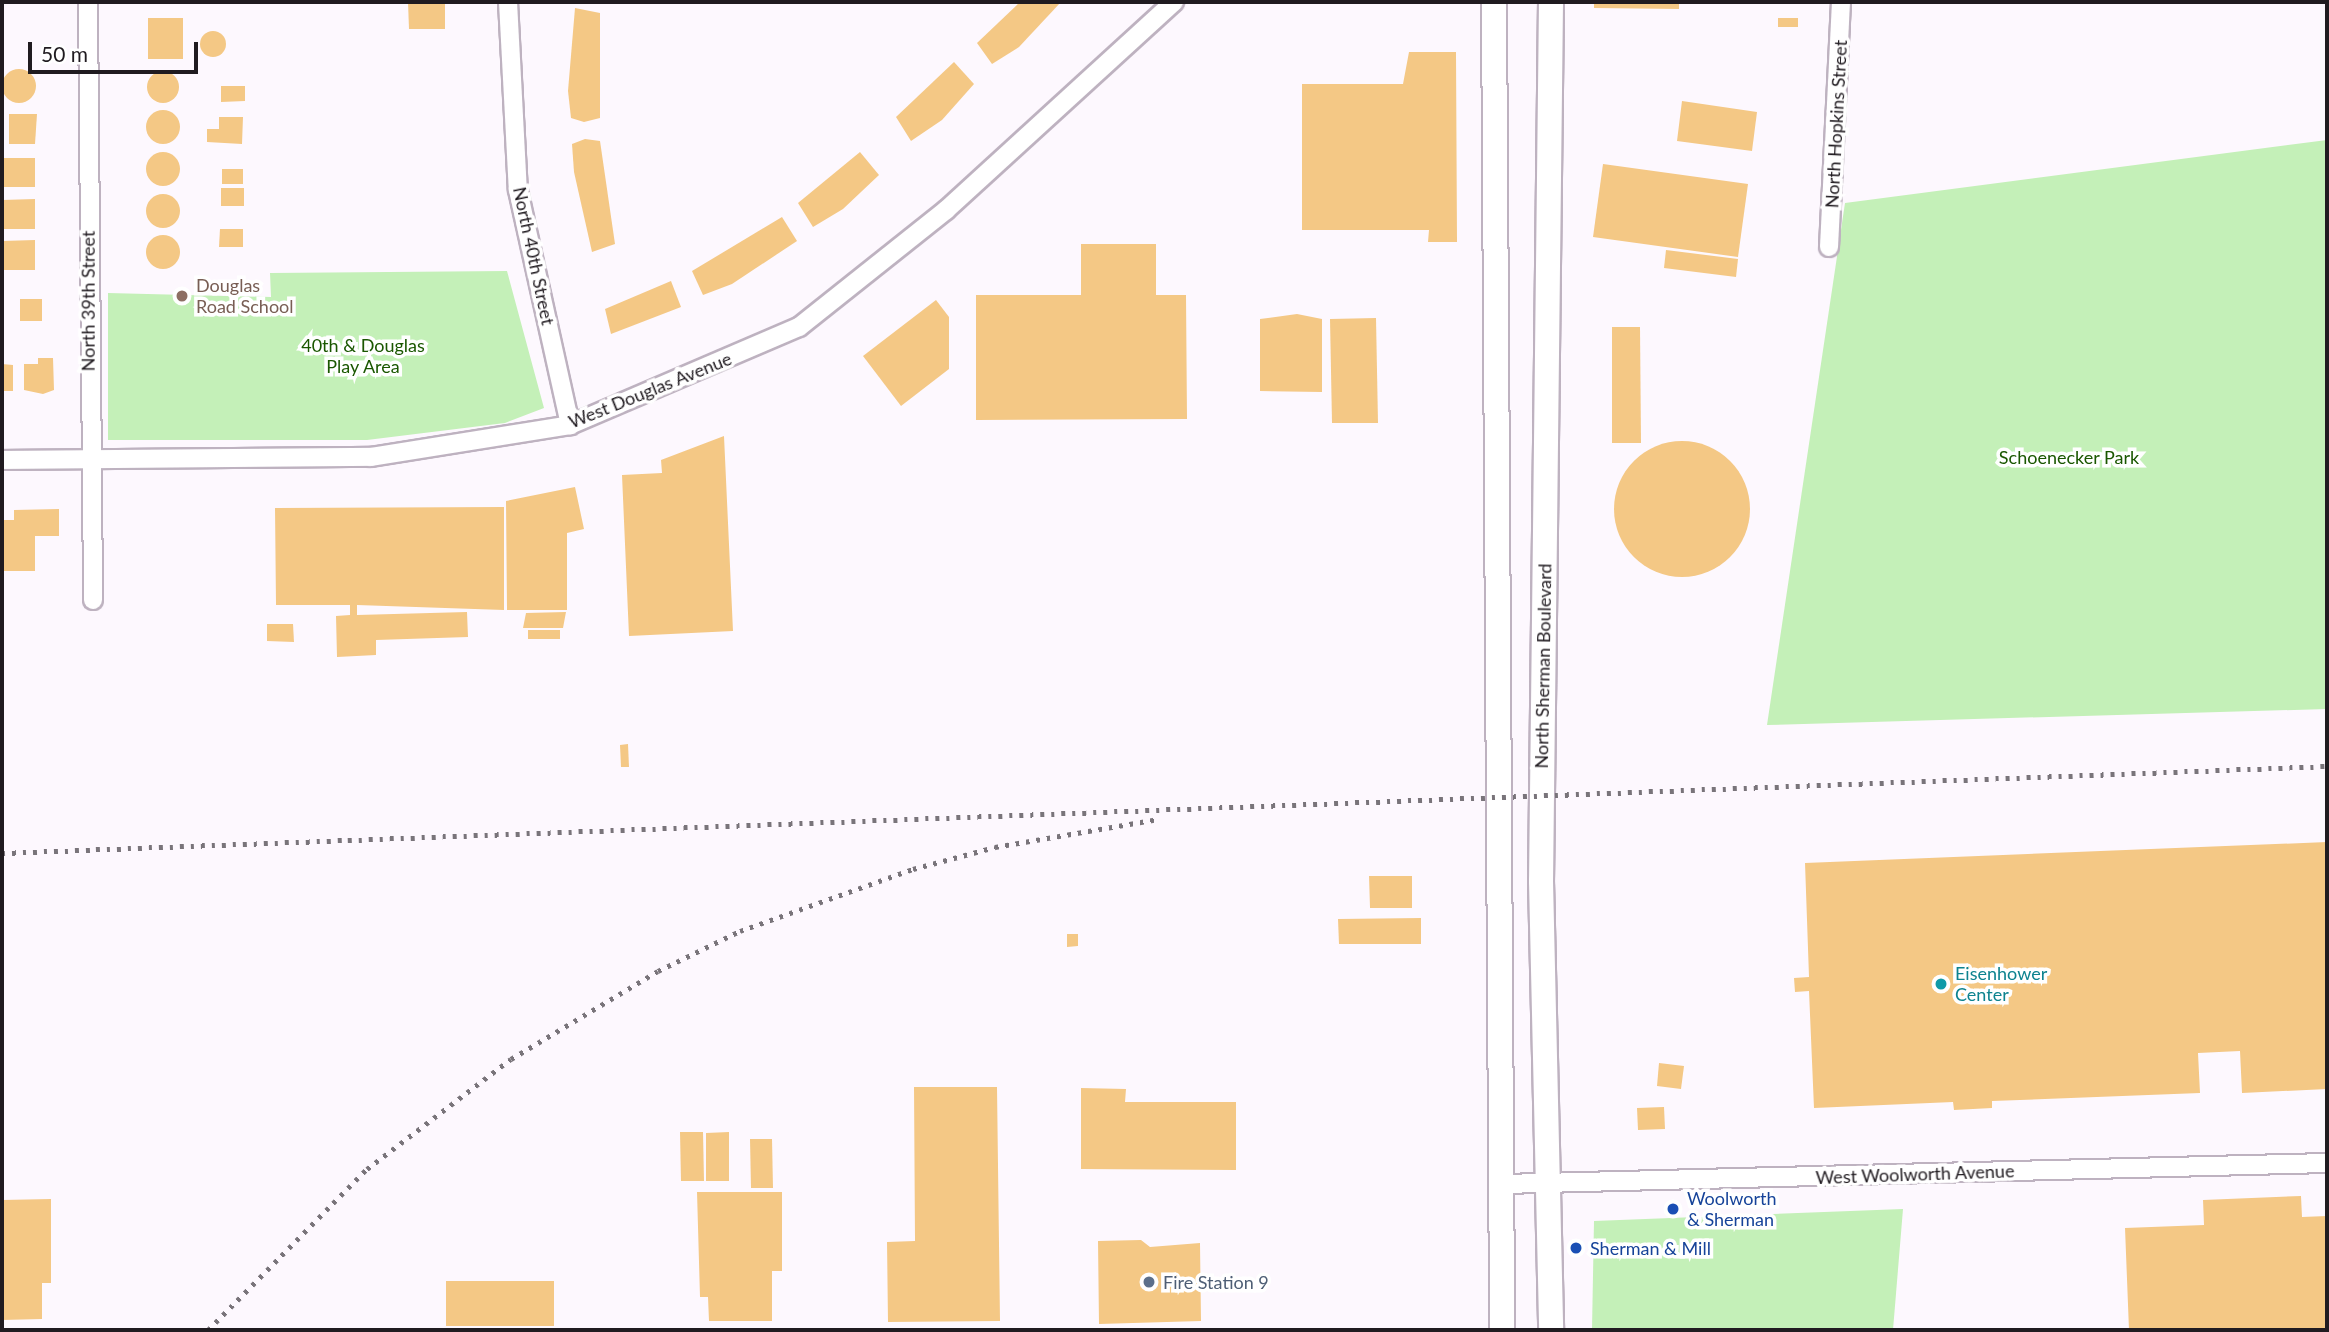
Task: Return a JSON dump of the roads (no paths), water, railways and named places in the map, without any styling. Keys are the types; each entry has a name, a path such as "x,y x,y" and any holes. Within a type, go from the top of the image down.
{"main road":[{"path":"1494,2 1502,1330"},
{"name":"North Sherman Boulevard","path":"1550,2 1541,881 1552,1184 1553,1327"}],"street":[{"name":"North 39th Street","path":"88,2 89,460 93,600"},
{"name":"North 40th Street","path":"508,2 519,190 570,425"},
{"name":"North Hopkins Street","path":"1829,247 1841,2"},
{"name":"West Douglas Avenue","path":"2,460 371,457 570,425 799,327 946,210 1166,4"},
{"name":"West Woolworth Avenue","path":"1503,1184 2327,1163"}],"railway":[{"path":"2,853 2327,766"},
{"path":"208,1330 367,1169 511,1059 658,971 740,931 913,869 995,847 1159,819"}],"place":[{"name":"Douglas Road School","path":"182,296"},
{"name":"Eisenhower Center","path":"1941,984"},
{"name":"Woolworth & Sherman","path":"1673,1209"},
{"name":"Sherman & Mill","path":"1576,1248"},
{"name":"Fire Station 9","path":"1149,1282"}],"park label":[{"name":"40th & Douglas Play Area","path":"363,356"},
{"name":"Schoenecker Park","path":"2069,457"}]}
